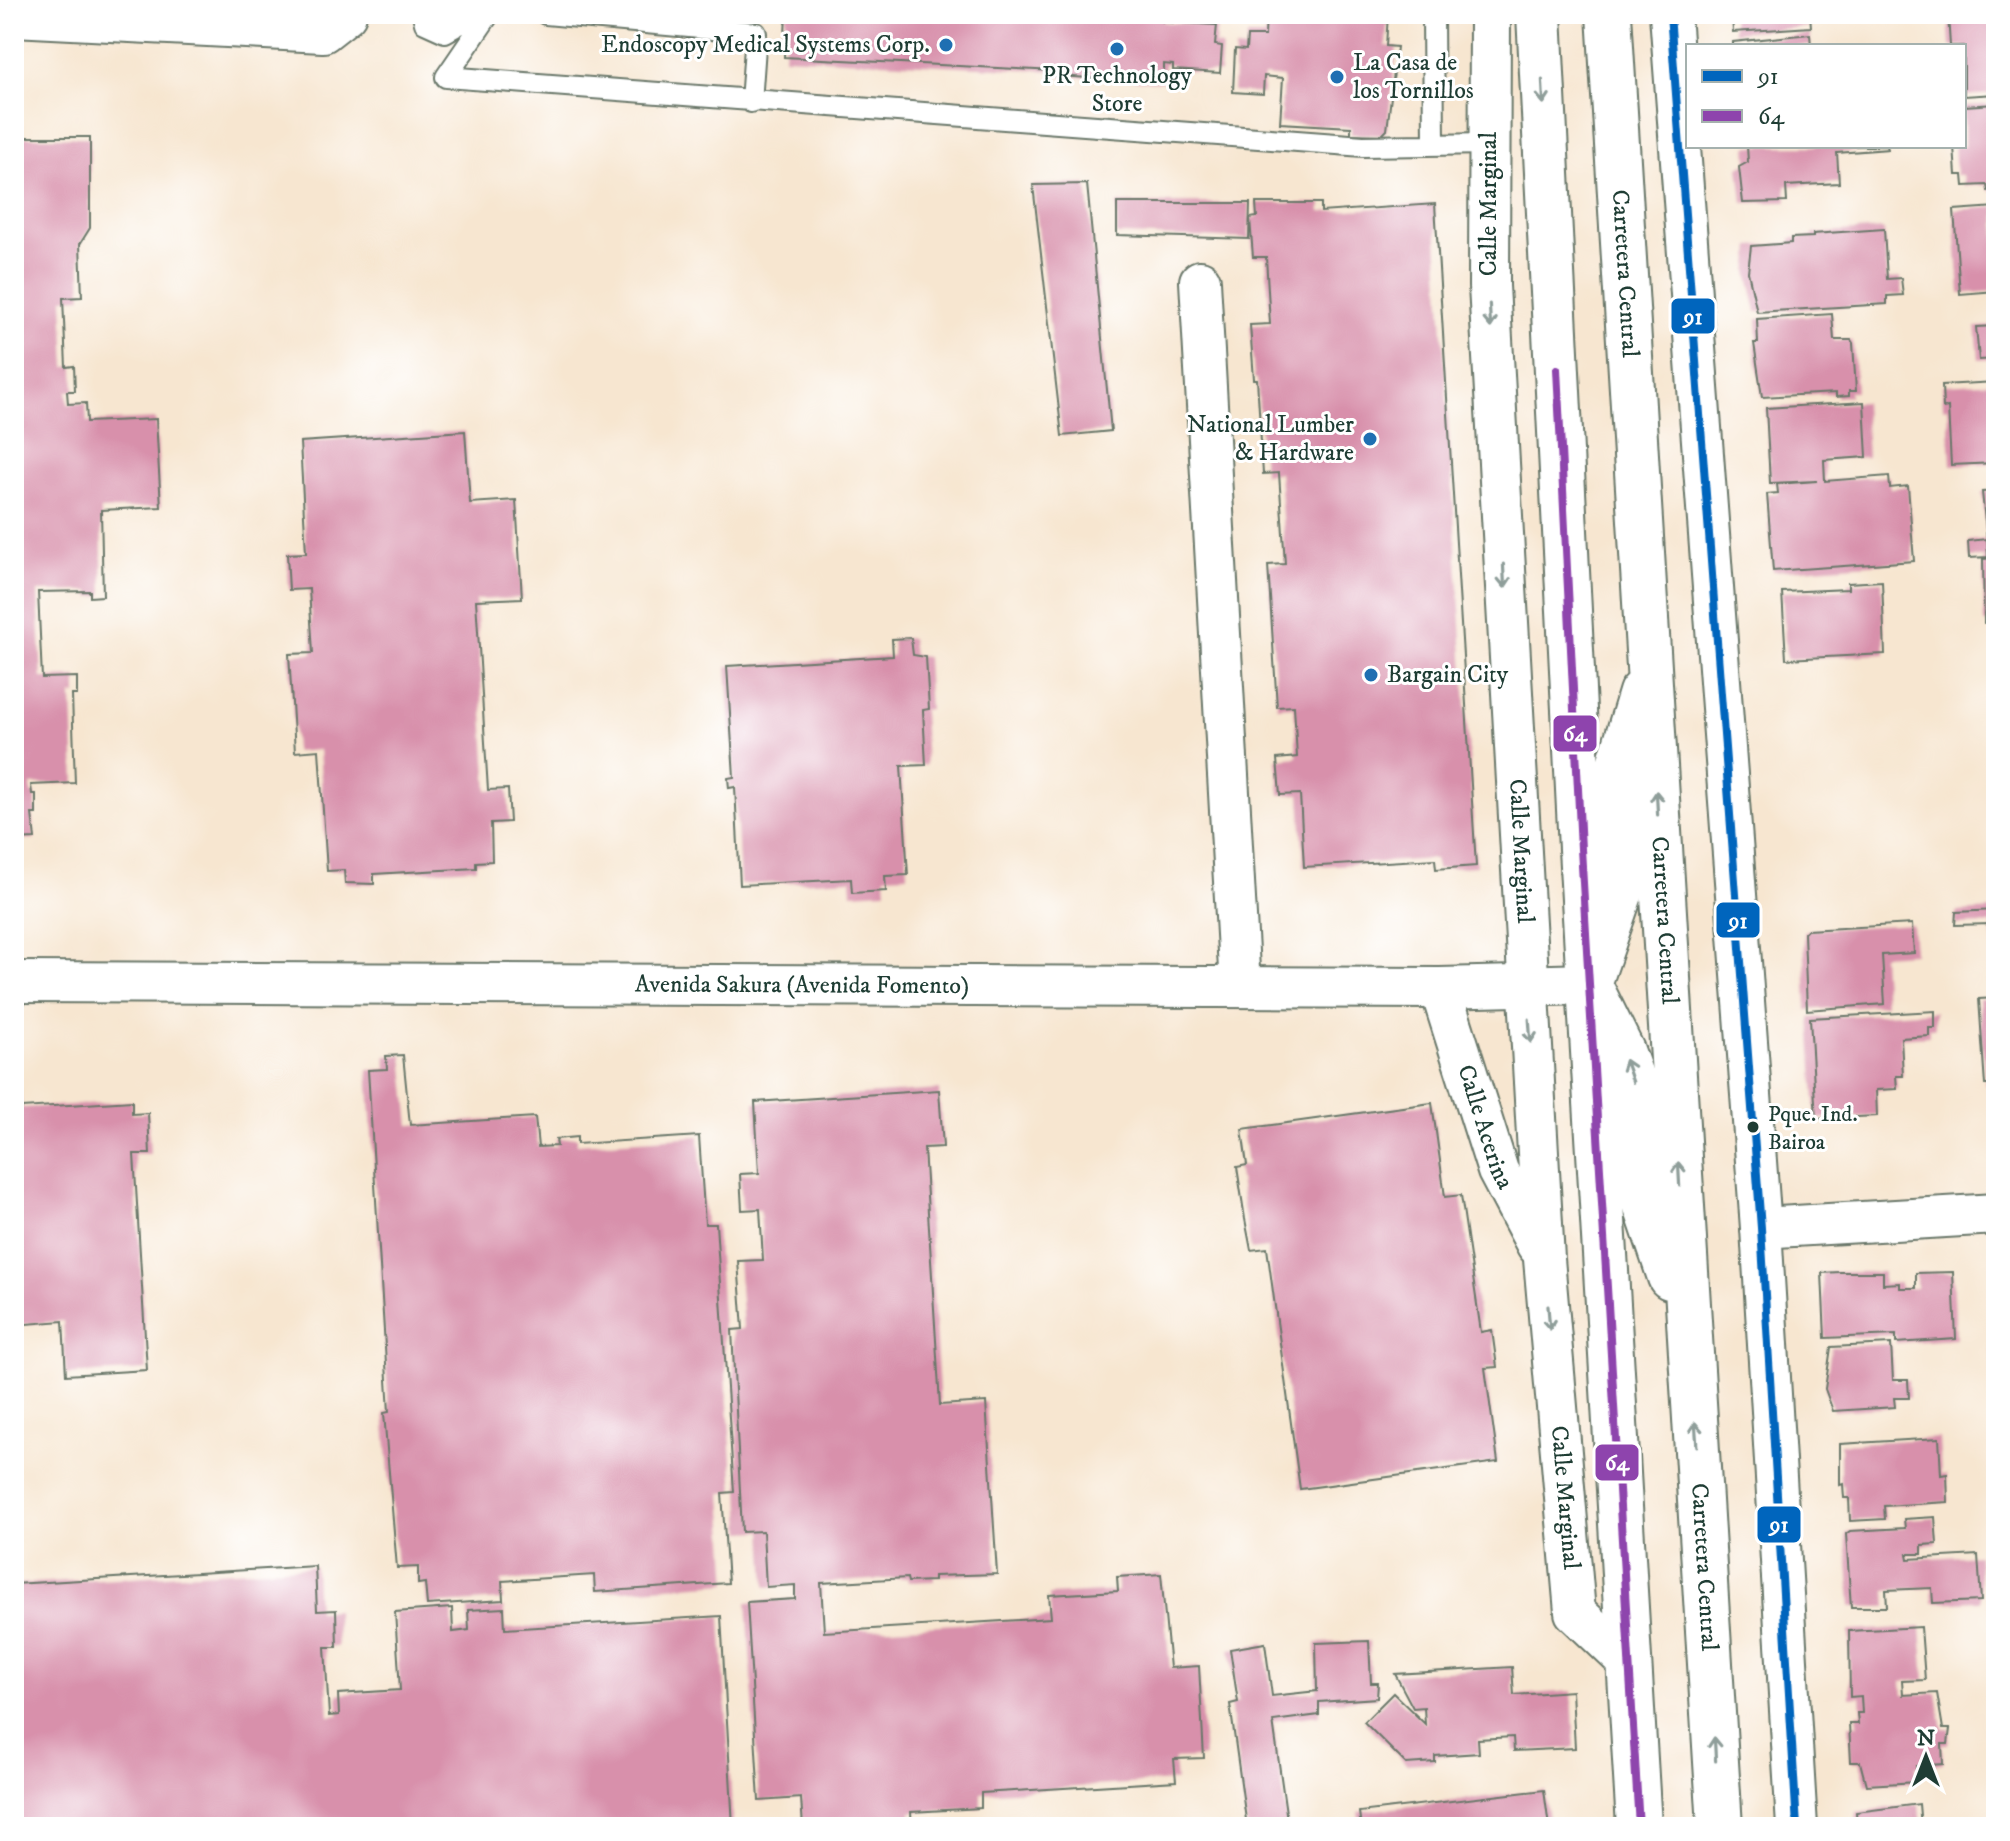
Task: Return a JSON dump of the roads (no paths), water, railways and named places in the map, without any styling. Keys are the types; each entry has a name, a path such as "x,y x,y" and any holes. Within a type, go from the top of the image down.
{"main road":[{"path":"1539,14 1589,984 1638,1825"},
{"name":"Carretera Central","path":"1609,14 1720,1827"},
{"path":"1649,664 1619,765 1621,891 1589,984 1622,1051 1637,1093 1644,1200 1689,1336"}],"street":[{"path":"14,16 323,32 346,14"},
{"name":"Calle Marginal","path":"1490,14 1489,286 1544,1259 1575,1612 1630,1664"},
{"path":"1670,14 1761,1228 1797,1827"},
{"path":"1200,281 1240,987"},
{"name":"Avenida Sakura (Avenida Fomento)","path":"14,982 1440,988 1589,984"},
{"name":"Calle Acerina","path":"1440,988 1498,1171 1544,1259"},
{"path":"1761,1228 1996,1214"}],"lane":[{"path":"423,14 425,23 445,32 476,18"},
{"path":"546,14 756,33 751,102"},
{"path":"1433,14 1434,145"},
{"path":"476,18 446,77 1363,146 1489,144"}],"place":[{"name":"Endoscopy Medical Systems Corp.","path":"946,45"},
{"name":"PR Technology Store","path":"1117,49"},
{"name":"La Casa de los Tornillos","path":"1337,77"},
{"name":"National Lumber & Hardware","path":"1370,439"},
{"name":"Bargain City","path":"1371,675"},
{"name":"Pque. Ind. Bairoa","path":"1753,1127"}]}
